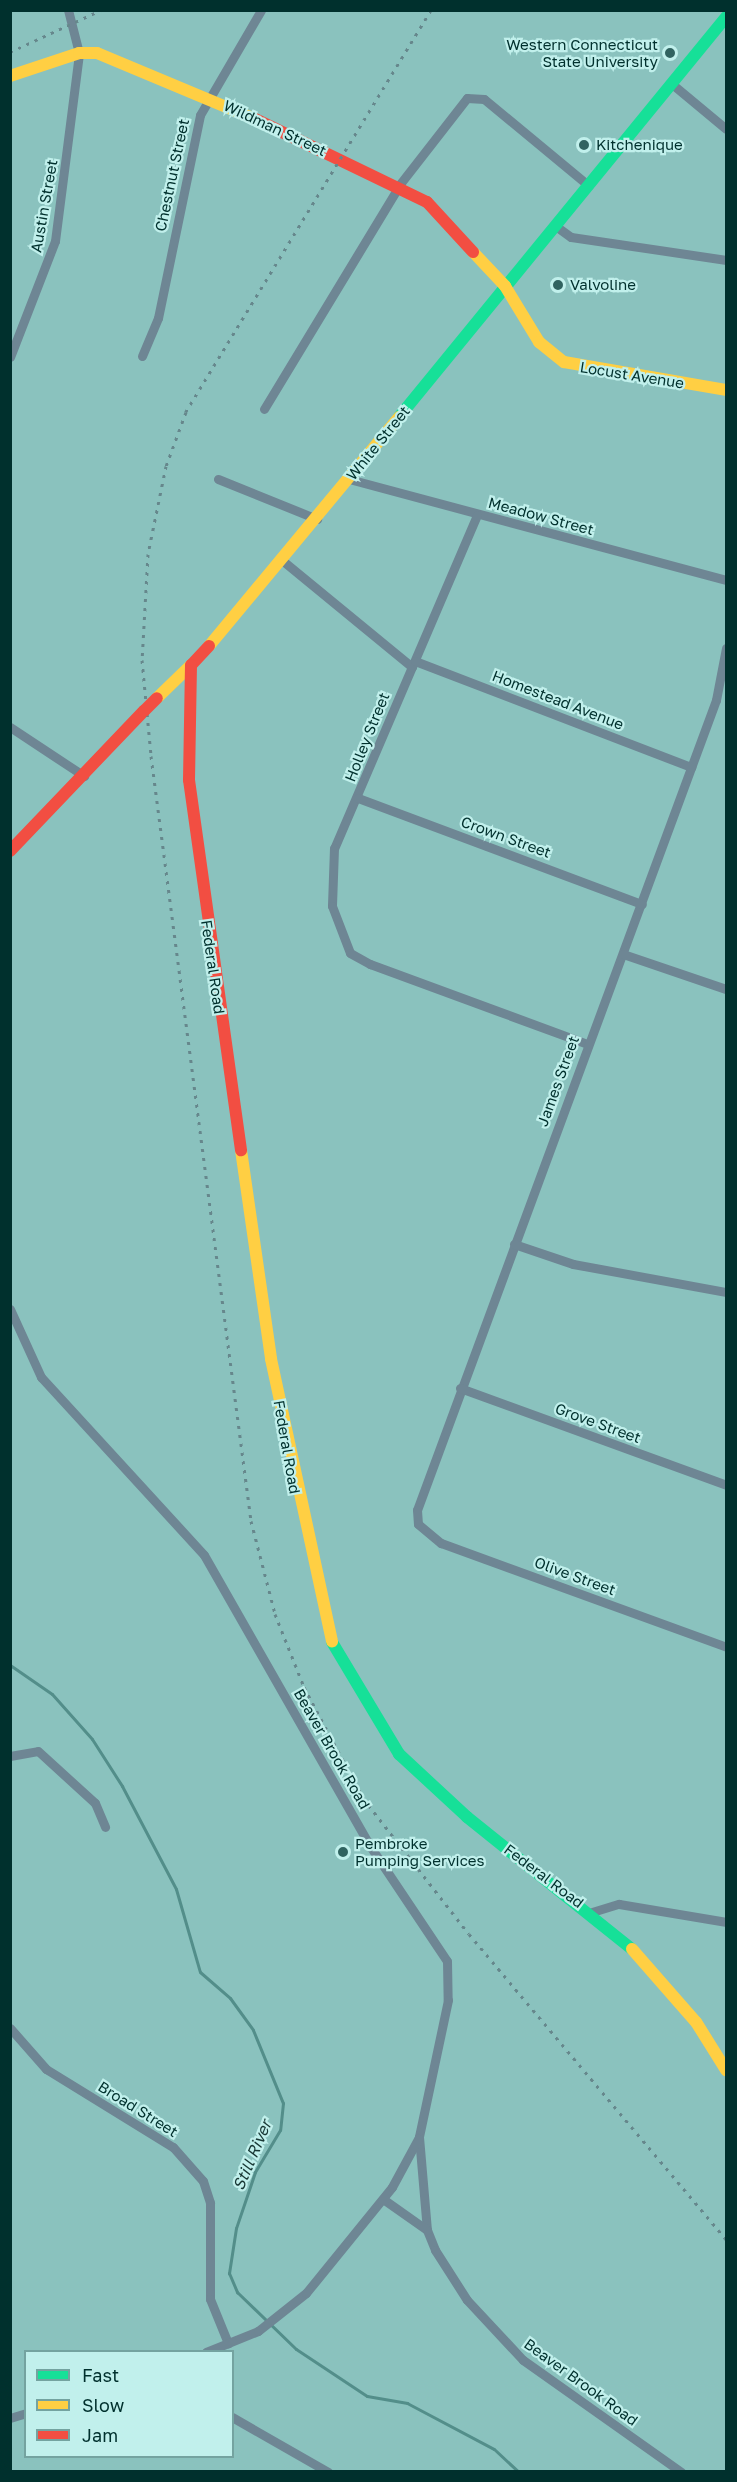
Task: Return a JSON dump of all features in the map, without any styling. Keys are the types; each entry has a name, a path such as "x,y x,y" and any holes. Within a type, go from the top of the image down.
{"main road":[{"name":"White Street","path":"10,851 191,664 283,561 726,17"},
{"name":"Wildman Street","path":"10,76 79,53 116,58 208,96 400,184 427,202 506,286"},
{"name":"Locust Avenue","path":"506,286 539,342 564,362 726,390"},
{"name":"Federal Road","path":"191,664 189,780 200,880 271,1359 326,1630 346,1674 399,1754 466,1817 592,1912 662,1978 726,2070"}],"street":[{"path":"68,10 79,53"},
{"name":"Chestnut Street","path":"142,357 158,318 208,96 261,10"},
{"name":"Austin Street","path":"10,357 55,242 79,53"},
{"path":"672,84 726,129"},
{"path":"264,409 400,184 467,98 475,96 589,186"},
{"path":"557,227 571,237 726,260"},
{"path":"218,479 317,519"},
{"name":"Meadow Street","path":"349,479 726,580"},
{"name":"Holley Street","path":"477,515 358,798 334,848 329,876 338,934 350,952 370,964 588,1044"},
{"name":"Homestead Avenue","path":"283,561 414,664 691,767"},
{"name":"James Street","path":"418,1524 421,1495 459,1388 642,904 722,683 726,648"},
{"path":"10,727 84,776"},
{"name":"Crown Street","path":"358,798 642,904"},
{"path":"623,954 726,989"},
{"path":"514,1244 573,1264 726,1292"},
{"name":"Beaver Brook Road","path":"10,1309 41,1377 204,1555 370,1846 447,1961 448,2000 419,2137 427,2230 467,2300 503,2342 681,2472"},
{"name":"Grove Street","path":"459,1388 726,1485"},
{"name":"Olive Street","path":"418,1524 441,1543 726,1647"},
{"path":"10,1756 38,1751 95,1803 105,1827"},
{"path":"592,1912 619,1904 726,1922"},
{"name":"Broad Street","path":"10,2028 46,2069 173,2147 203,2181 210,2203 210,2299 228,2343"},
{"path":"211,2350 246,2336 295,2303 383,2199 419,2137"},
{"path":"383,2199 427,2230"},
{"path":"234,2417 328,2472"}],"waterway":[{"name":"Still River","path":"10,1665 52,1694 92,1739 122,1786 176,1889 200,1972 230,1998 253,2030 283,2103 280,2130 255,2172 236,2228 229,2273 237,2292 296,2349 367,2396 407,2403 494,2449 519,2472"}],"railway":[{"path":"10,52 101,10"},
{"path":"431,10 186,412 166,466 148,554 142,660 151,756 251,1521 275,1614 304,1687 363,1798 469,1934 726,2239"}],"traffic: fast":[{"path":"399,417 726,17"},
{"path":"332,1642 399,1754 467,1817 632,1949"}],"traffic: slow":[{"path":"10,76 79,53 97,53 255,119"},
{"path":"473,252 505,286 539,342 564,362 726,390"},
{"path":"209,646 399,417"},
{"path":"157,698 191,665"},
{"path":"241,1150 271,1359 332,1642"},
{"path":"632,1949 696,2022 726,2070"}],"traffic: jam":[{"path":"255,119 427,202 473,252"},
{"path":"209,646 191,665 189,780 241,1150"},
{"path":"144,711 157,698"},
{"path":"10,851 144,711"}],"place":[{"name":"Western Connecticut State University","path":"670,53"},
{"name":"Kitchenique","path":"584,145"},
{"name":"Valvoline","path":"558,285"},
{"name":"Pembroke Pumping Services","path":"343,1852"}]}
